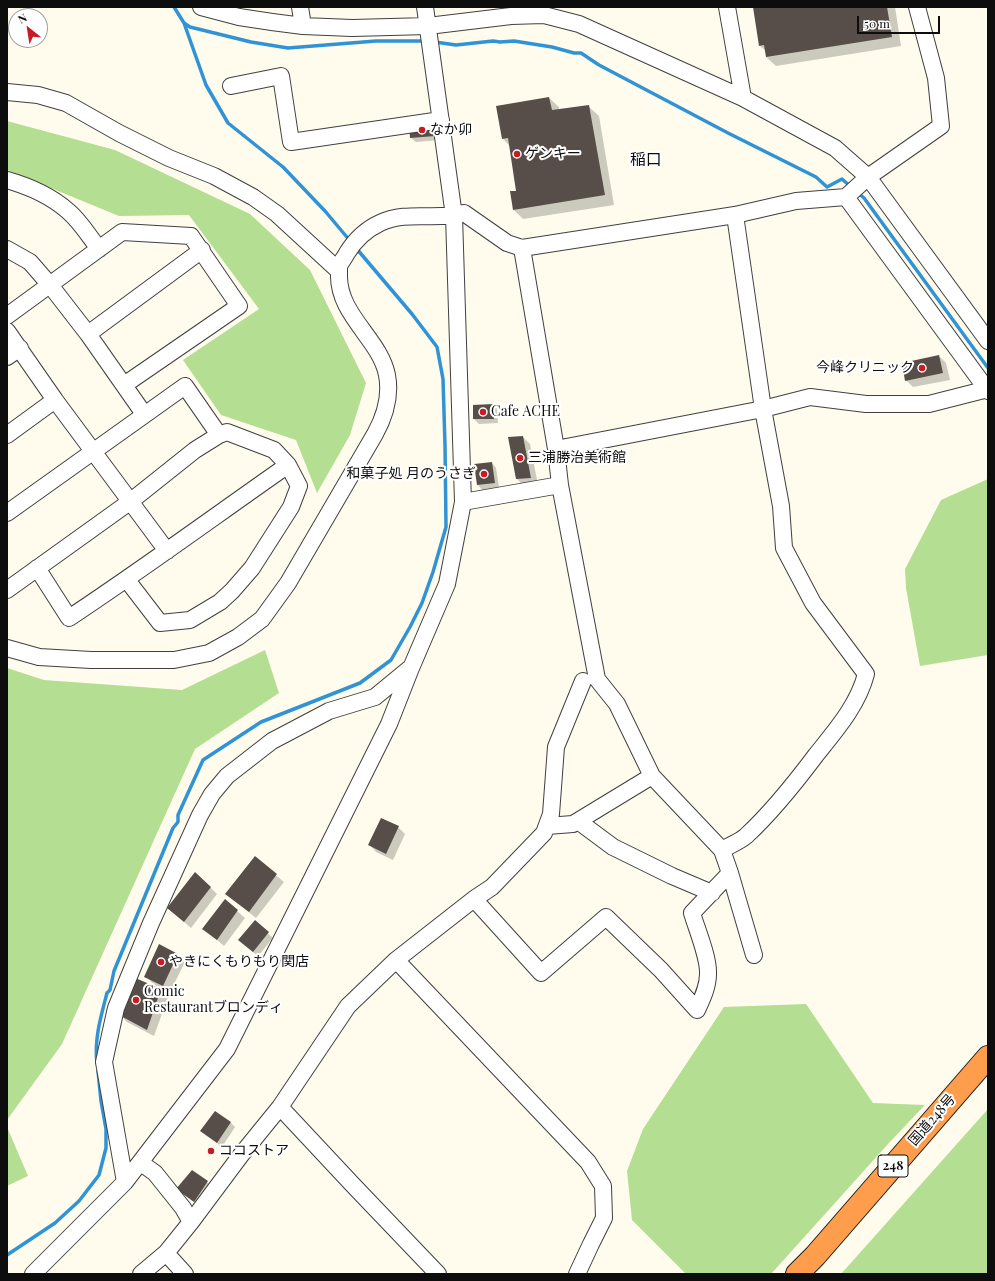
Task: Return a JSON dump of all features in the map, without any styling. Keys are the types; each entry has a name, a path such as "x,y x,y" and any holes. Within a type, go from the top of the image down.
{"highway":[{"name":"国道248号","path":"798,1274 988,1057"},
{"name":"国道248号","path":"807,1274 893,1177 966,1090 988,1068"}],"street":[{"path":"201,7 244,12 303,26 352,28 428,26 491,17 544,16 579,24 743,98 835,148 868,177 988,341"},
{"path":"300,7 303,26"},
{"path":"33,1274 126,1182 227,1049 389,724 411,668 448,584 463,502 454,216 425,7"},
{"path":"727,7 743,98"},
{"path":"7,648 39,656 91,660 174,660 209,653 238,637 262,618 288,583 376,434 389,397 387,375 382,360 351,312 344,299 339,283 339,269 350,248 366,231 394,218 413,216 454,216 464,213 507,243 522,248 735,215 796,202 846,197 868,177 941,126 936,78 917,7"},
{"path":"231,86 281,76 291,142 441,120"},
{"path":"7,92 38,95 66,103 119,133 169,158 214,176 253,197 277,214 339,269"},
{"path":"7,180 23,185 52,200 68,211 80,223 99,249"},
{"path":"556,449 763,409 810,397 866,404 929,404 987,390 846,197"},
{"path":"722,850 744,837 772,809 800,776 848,714 863,687 866,674 813,603 784,548 781,506 763,409 735,215"},
{"path":"7,316 122,232 191,236 239,306 124,385"},
{"path":"522,248 556,449 560,485 597,679 617,704 652,776 722,850 754,955"},
{"path":"7,249 30,262 50,285 88,334 144,414"},
{"path":"88,334 202,250"},
{"path":"7,331 13,353 56,400 167,551"},
{"path":"7,513 185,386 219,435"},
{"path":"7,435 56,400"},
{"path":"7,590 131,501 195,450 219,435 227,432 274,450 288,465 299,486 291,507 252,568 220,602 190,620 160,623 127,580"},
{"path":"37,568 69,618 127,580 203,524 288,465"},
{"path":"463,502 560,485"},
{"path":"126,1182 104,1062 116,1008 154,916 200,815 212,794 227,776 272,741 329,711 375,697 411,668"},
{"path":"141,1274 166,1253 280,1107 348,1006 396,960 474,899 492,887 544,833 551,814 556,747 583,681"},
{"path":"547,826 573,824 652,776"},
{"path":"578,821 612,848 712,893"},
{"path":"474,899 541,973 606,916 661,970 697,1010 705,990 708,974 705,956 692,913 730,873"},
{"path":"396,960 588,1162 603,1186 604,1218 590,1244 577,1274"},
{"path":"280,1107 438,1274"},
{"path":"141,1163 155,1173 191,1222"},
{"path":"166,1253 185,1274"}],"green space":[{"path":"7,121 115,150 250,214 310,270 366,383 350,435 317,493 296,440 221,415 183,360 259,309 189,215 119,216 7,170"},
{"path":"988,479 988,655 920,666 906,588 905,569 941,500"},
{"path":"265,650 279,693 195,749 62,1044 7,1120 7,668 44,680 182,690"},
{"path":"806,1004 873,1103 925,1105 771,1274 686,1274 632,1220 627,1171 643,1129 724,1007"},
{"path":"988,1109 988,1274 841,1274"},
{"path":"7,1127 28,1176 7,1186"}],"building":[{"path":"753,7 887,7 892,37 766,57 764,45 759,46"},
{"path":"549,97 552,110 589,105 605,195 513,210 510,191 516,191 508,138 502,139 496,106"},
{"name":"なか卯","path":"433,123 435,136 410,138 409,125"},
{"name":"今峰クリニック","path":"939,355 943,373 905,381 902,363"},
{"name":"Cafe ACHE","path":"493,404 494,419 473,419 473,405"},
{"name":"三浦勝治美術館","path":"523,436 531,478 516,479 508,437"},
{"name":"和菓子処 月のうさぎ","path":"492,462 495,483 477,485 474,464"},
{"path":"381,818 399,826 386,854 368,845"},
{"path":"255,856 277,874 249,912 225,894"},
{"path":"195,872 211,887 184,922 167,908"},
{"path":"225,899 238,910 217,940 202,929"},
{"path":"255,920 269,932 253,952 238,940"},
{"path":"159,944 178,954 163,986 144,977"},
{"path":"133,977 161,989 147,1030 119,1015"},
{"path":"215,1111 231,1122 217,1143 200,1131"},
{"path":"192,1170 208,1181 194,1202 176,1189"}],"waterway":[{"path":"174,7 184,23 206,85 228,123 283,167 325,211 351,242"},
{"path":"184,23 190,27 251,42 288,48 376,41 425,41"},
{"path":"435,42 456,45 493,41 514,41 552,47 574,53 581,53 599,65 728,133 816,177 827,187 842,179 851,187"},
{"path":"857,192 864,198 988,368"},
{"path":"97,1063 96,1045 102,1010 107,993 110,990 114,971 173,828 178,822 178,815 203,760 261,722 360,683 391,660 422,603 433,572 446,527 443,379 437,347 412,314 356,248"},
{"path":"7,1255 55,1223 79,1201 99,1175 106,1148 106,1129 98,1071"}],"place":[{"name":"なか卯","path":"422,130"},
{"name":"ゲンキー","path":"517,154"},
{"name":"今峰クリニック","path":"922,368"},
{"name":"Cafe ACHE","path":"483,412"},
{"name":"三浦勝治美術館","path":"520,458"},
{"name":"和菓子処 月のうさぎ","path":"484,474"},
{"name":"やきにくもりもり関店","path":"161,962"},
{"name":"Comic Restaurantブロンディ","path":"136,1000"},
{"name":"ココストア","path":"211,1151"}],"district":[{"name":"稲口","path":"646,160"}]}
